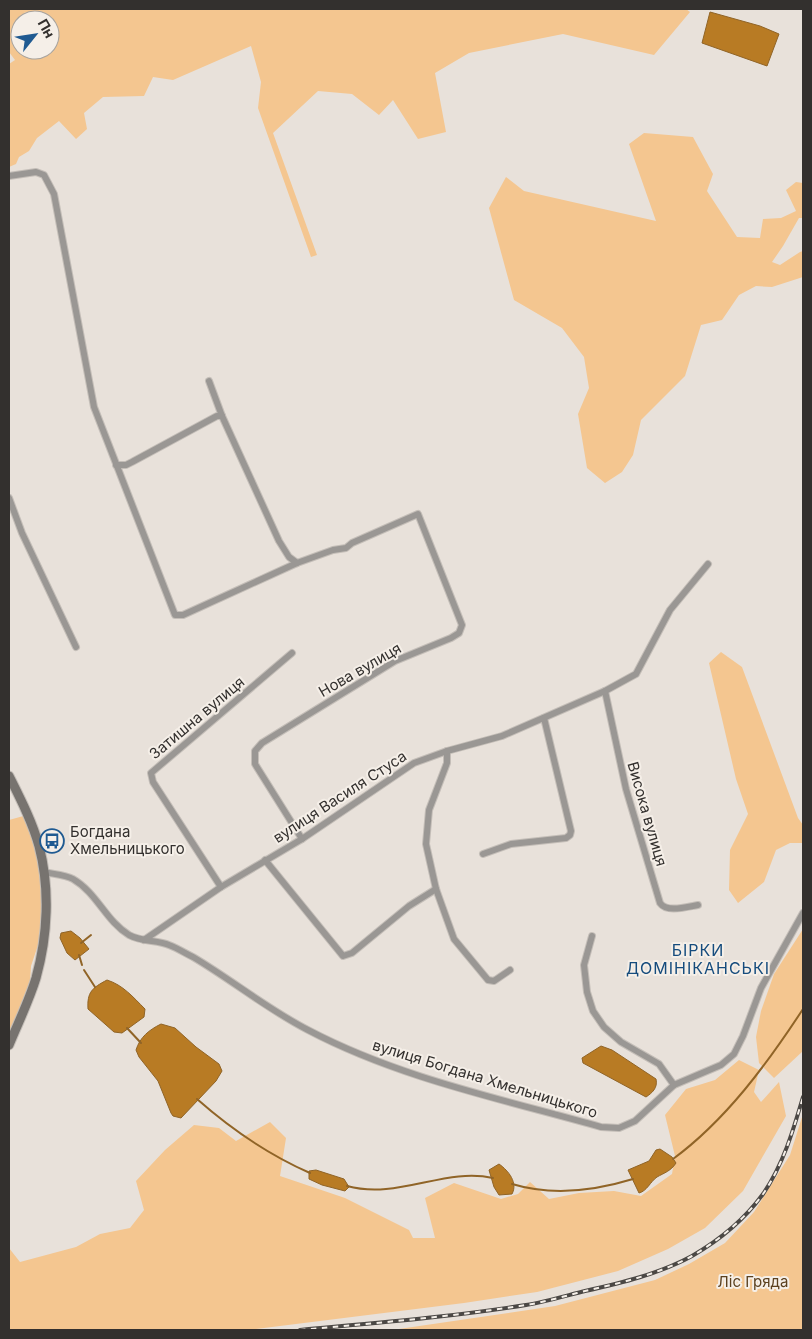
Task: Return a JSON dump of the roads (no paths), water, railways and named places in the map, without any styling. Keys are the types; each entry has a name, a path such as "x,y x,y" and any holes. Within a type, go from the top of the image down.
{"main road":[{"path":"9,776 38,844 44,872 45,927 35,979 9,1045"}],"street":[{"path":"9,176 36,172 44,175 54,194 94,407 175,615 183,615 297,563 289,557 280,541 222,416 209,381"},
{"path":"116,465 126,465 217,416 222,416"},
{"path":"9,498 22,533 76,647"},
{"name":"Нова вулиця","path":"297,563 333,550 346,548 418,514 462,625 460,632 451,638 396,661 262,743 255,751 255,764 302,839"},
{"name":"вулиця Василя Стуса","path":"144,940 221,887 302,839 414,763 447,751 502,736 604,692 636,674 670,610 708,564"},
{"name":"Затишна вулиця","path":"221,887 153,782 151,773 292,654"},
{"name":"Висока вулиця","path":"604,692 626,788 660,903 668,909 698,905"},
{"path":"483,854 511,844 566,838 570,835 544,718"},
{"path":"447,751 447,762 429,810 426,844 436,889 454,939 488,980 494,981 510,970"},
{"path":"265,860 343,956 352,953 409,906 436,889"},
{"name":"вулиця Богдана Хмельницького","path":"44,872 72,878 89,891 111,918 129,935 144,940 169,944 210,967 275,1012 344,1048 375,1061 455,1086 601,1127 619,1128 635,1121 674,1085 721,1065 734,1054 743,1036 761,988 803,913"},
{"path":"592,936 584,965 587,992 593,1011 604,1028 621,1042 659,1064 674,1085"}],"waterway":[{"path":"81,943 91,935"},
{"path":"79,955 82,965"},
{"path":"84,970 95,987"},
{"path":"673,1159 711,1127 728,1109 760,1070 803,1009"},
{"path":"127,1028 141,1043"},
{"path":"197,1099 223,1121 251,1140 280,1158 310,1173"},
{"path":"347,1186 385,1189 457,1177 493,1178"},
{"path":"512,1184 527,1188 558,1191 603,1187 633,1179"}],"railway":[{"path":"300,1330 441,1316 533,1304 653,1273 692,1256 730,1229 763,1194 782,1160 803,1097"}],"place":[{"name":"Богдана Хмельницького","path":"52,841"}],"district":[{"name":"БІРКИ ДОМІНІКАНСЬКІ","path":"698,959"}],"park label":[{"name":"Ліс Гряда","path":"753,1282"}]}
